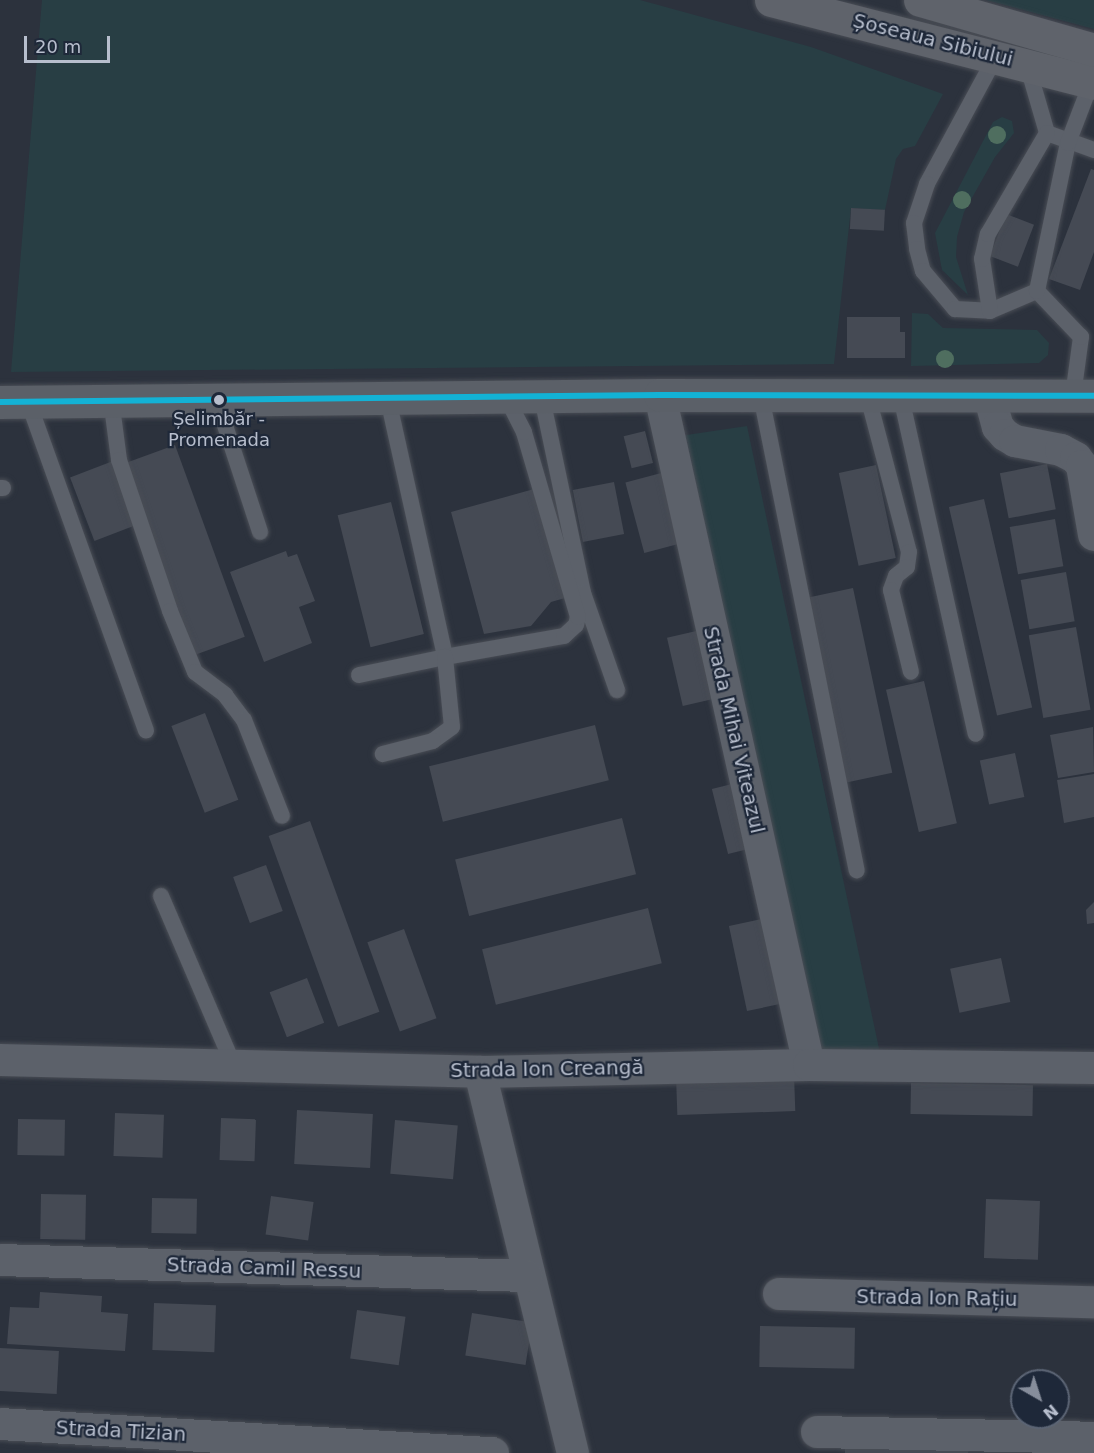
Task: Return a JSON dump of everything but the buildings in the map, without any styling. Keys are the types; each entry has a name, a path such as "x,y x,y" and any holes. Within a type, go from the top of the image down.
{"main road":[{"name":"Șoseaua Sibiului","path":"771,0 995,58 1027,64 1093,83"},
{"name":"Șoseaua Sibiului","path":"920,0 1094,50"},
{"path":"14,401 216,398 542,398 660,395 990,398 1084,396"}],"street":[{"name":"Strada Mihai Viteazul","path":"660,395 809,1065"},
{"path":"990,398 998,427 1005,435 1015,441 1061,450 1077,458 1082,466 1094,535"},
{"name":"Strada Ion Creangă","path":"0,1060 480,1072 809,1065 1094,1068"},
{"path":"480,1072 527,1276 573,1453"},
{"name":"Strada Camil Ressu","path":"0,1260 527,1276"},
{"name":"Strada Ion Rațiu","path":"780,1294 1094,1302"},
{"name":"Strada Tizian","path":"0,1424 494,1453"},
{"path":"817,1432 1094,1438"}],"lane":[{"path":"995,58 927,184 914,223 923,271 936,291 955,309 990,311 1037,291"},
{"path":"990,311 982,259 988,234 1047,133 1027,64"},
{"path":"1037,291 1068,143 1093,83"},
{"path":"1047,133 1068,143 1094,150"},
{"path":"1037,291 1081,337 1084,396"},
{"path":"761,396 857,870"},
{"path":"868,397 909,552 907,567 896,576 891,590 910,672"},
{"path":"901,397 976,734"},
{"path":"216,398 261,531"},
{"path":"359,675 564,636 576,625 578,617 524,432 507,398"},
{"path":"542,398 583,593 617,690"},
{"path":"111,399 119,460 170,610 195,672 225,695 244,720 282,816"},
{"path":"383,754 433,741 452,727 445,657 388,399"},
{"path":"14,401 146,731"},
{"path":"161,896 234,1066"}],"green space":[{"path":"42,0 640,0 811,47 943,94 915,146 903,149 896,159 885,210 851,208 834,364 11,372"},
{"path":"986,0 1094,0 1094,29"},
{"path":"1002,117 1012,121 1014,133 995,157 964,212 957,237 956,257 968,295 942,270 935,233 993,122"},
{"path":"912,313 928,314 943,328 1037,330 1049,343 1048,355 1039,363 911,366"},
{"path":"747,426 881,1058 816,1057 673,437"}],"transit line":[{"path":"0,402 660,395 1094,396"}],"place":[{"name":"Șelimbăr - Promenada","path":"219,400"}]}
